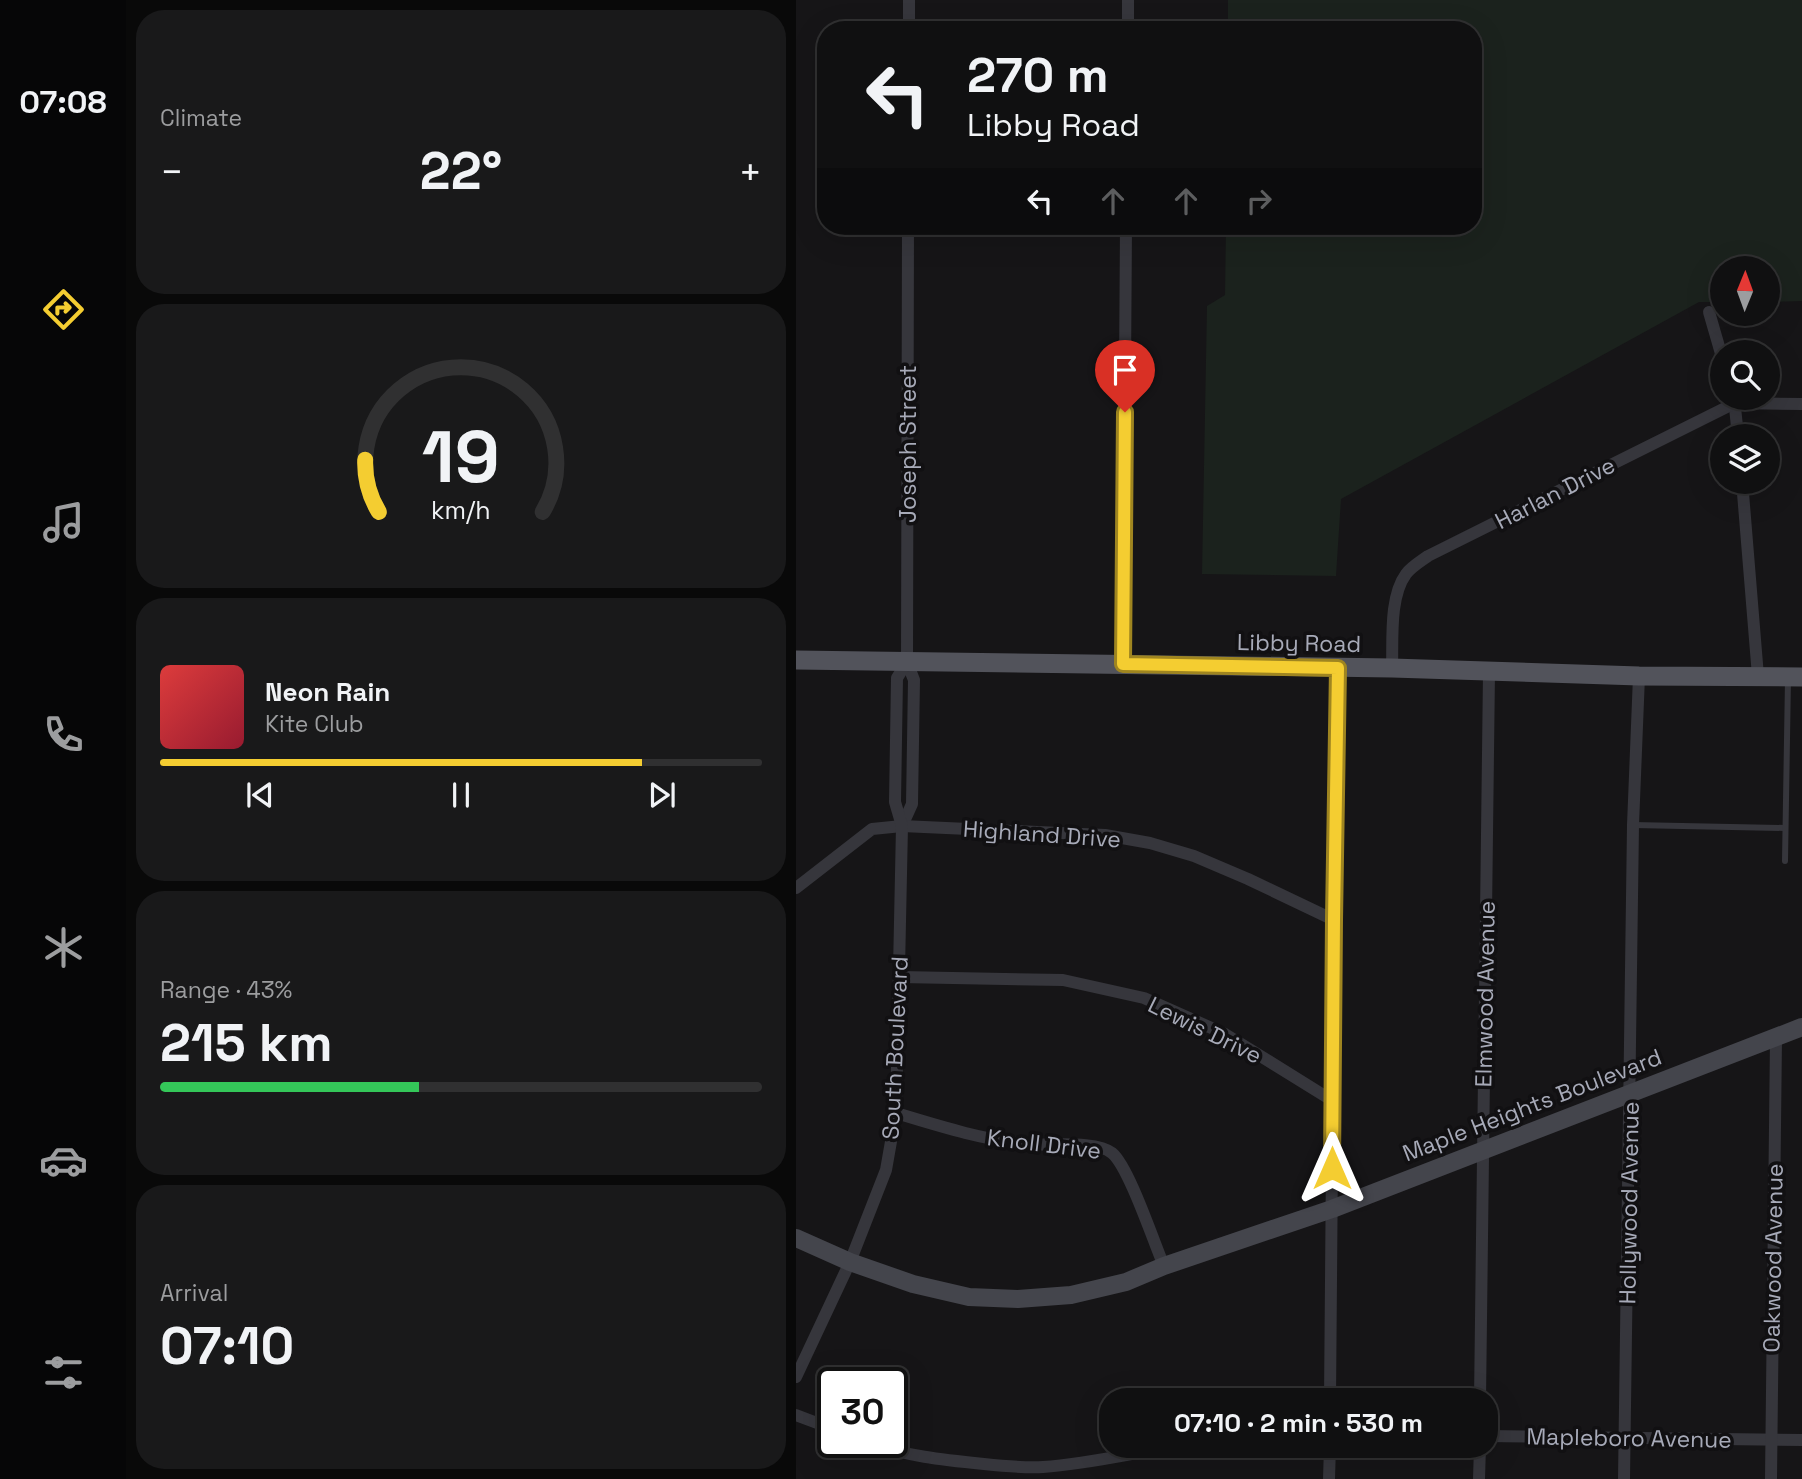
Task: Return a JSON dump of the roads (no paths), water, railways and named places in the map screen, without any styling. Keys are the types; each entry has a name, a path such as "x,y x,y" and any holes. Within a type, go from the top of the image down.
{"main road":[{"name":"Libby Road","path":"796,660 1392,668 1639,676 1795,677"}],"street":[{"path":"909,0 909,21"},
{"path":"1128,0 1128,21"},
{"name":"Joseph Street","path":"907,662 909,235"},
{"path":"1123,664 1126,235"},
{"path":"1709,312 1717,340"},
{"name":"Harlan Drive","path":"1780,403 1802,404"},
{"name":"Harlan Drive","path":"1392,668 1396,594 1406,572 1428,556 1714,410"},
{"path":"1743,494 1758,677"},
{"name":"South Boulevard","path":"796,1377 850,1262 886,1170 896,1113 902,827 895,802 897,678 907,662"},
{"path":"1330,1388 1338,668"},
{"name":"Elmwood Avenue","path":"1480,1388 1489,672"},
{"name":"Hollywood Avenue","path":"1624,1479 1633,825 1639,676"},
{"name":"Highland Drive","path":"796,888 872,829 902,827 1105,835 1150,843 1194,856 1334,920"},
{"name":"Lewis Drive","path":"900,977 1063,980 1144,999 1225,1034 1333,1101"},
{"name":"Maple Heights Boulevard","path":"796,1238 850,1262 913,1284 969,1297 1018,1299 1071,1295 1126,1282 1164,1266 1332,1209 1802,1027"},
{"name":"Oakwood Avenue","path":"1771,1479 1776,1038"},
{"name":"Knoll Drive","path":"896,1113 965,1133 1028,1144 1088,1145 1112,1153 1126,1172 1164,1266"},
{"path":"796,1415 817,1423"},
{"name":"Mapleboro Avenue","path":"1498,1436 1802,1440"},
{"path":"908,1453 951,1461 1042,1467 1100,1458"},
{"path":"1329,1479 1330,1458"},
{"path":"1479,1479 1480,1458"}],"lane":[{"path":"1785,861 1795,677"},
{"path":"1633,825 1785,828"}]}
